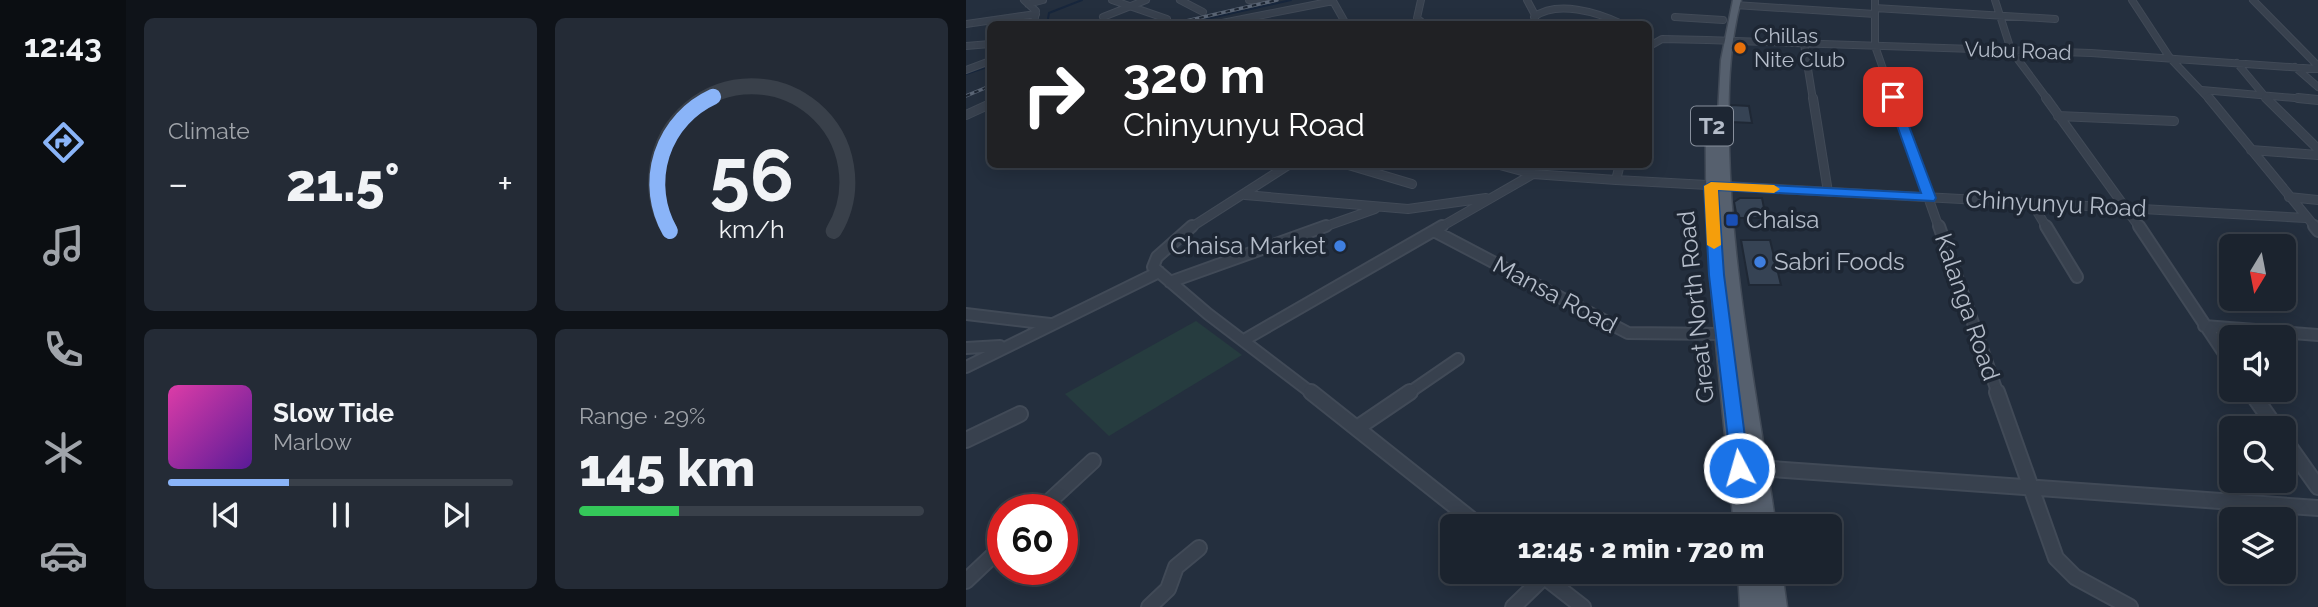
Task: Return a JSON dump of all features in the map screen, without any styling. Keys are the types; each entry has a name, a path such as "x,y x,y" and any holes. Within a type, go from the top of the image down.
{"main road":[{"name":"Great North Road","path":"1734,2 1723,20 1717,186 1724,334 1744,514"},
{"name":"Great North Road","path":"1722,41 1734,2"},
{"name":"Great North Road","path":"1717,186 1763,514"},
{"path":"1750,584 1752,607"},
{"path":"1772,584 1775,607"}],"street":[{"path":"1026,2 1043,0"},
{"path":"1112,0 1167,19"},
{"path":"1102,17 1146,0"},
{"path":"1180,0 1203,12"},
{"path":"1249,0 1268,0"},
{"path":"1232,21 1333,0 1341,21"},
{"path":"1420,21 1417,18 1421,0"},
{"path":"1527,0 1536,21"},
{"path":"1799,9 1800,0"},
{"path":"1837,0 1837,12"},
{"path":"1995,0 2011,50 2127,208 2219,347"},
{"path":"2133,0 2171,58 2202,90 2318,231"},
{"path":"2253,0 2318,67"},
{"path":"1026,2 1035,14 1034,21"},
{"path":"1734,2 1837,12 1875,7 2055,19"},
{"path":"1535,15 1562,4 1579,5 1615,21"},
{"name":"Kalanga Road","path":"1875,7 1875,46 2056,558 2075,577 2130,607"},
{"path":"966,24 1035,14"},
{"path":"1675,17 1723,20"},
{"name":"Vubu Road","path":"1652,39 2011,50 2318,67"},
{"path":"966,46 987,44"},
{"path":"1804,44 1828,192"},
{"path":"966,70 987,62"},
{"path":"2237,63 2264,96 2318,149"},
{"path":"2295,67 2318,87"},
{"path":"2202,90 2318,100"},
{"path":"966,114 987,105"},
{"path":"2058,116 2174,121"},
{"path":"2251,150 2318,155"},
{"path":"1284,168 1163,246 1152,262 1170,282 1465,514"},
{"path":"1358,168 1412,184"},
{"name":"Chinyunyu Road","path":"1511,168 1533,174 1616,180 2306,218"},
{"path":"1616,180 1619,168"},
{"path":"1244,340 1533,174"},
{"path":"1245,194 1416,208 1492,197"},
{"path":"2289,197 2318,200"},
{"path":"2032,203 2077,277"},
{"path":"1170,282 1381,207"},
{"name":"Mansa Road","path":"1434,231 1628,334 1724,334"},
{"path":"966,367 1006,345 1160,272"},
{"path":"966,314 1050,324"},
{"path":"2204,326 2318,335"},
{"path":"966,348 1006,345"},
{"path":"1357,428 1458,359"},
{"path":"966,440 1020,414"},
{"path":"2296,456 2318,488"},
{"path":"1057,494 1093,461"},
{"path":"1758,468 2318,508"},
{"path":"1149,607 1168,589 1176,567 1199,548"},
{"path":"966,581 987,562"},
{"path":"1513,607 1533,584"},
{"path":"1554,584 1583,607"}],"green space":[{"path":"1196,321 1242,355 1109,436 1065,394"}],"building":[{"path":"1731,105 1749,106 1752,123 1731,122"},
{"path":"1740,198 1762,198 1766,218 1737,218 1734,202"},
{"name":"Sabri Foods","path":"1741,240 1770,240 1781,285 1749,285"}],"waterway":[{"path":"1048,21 1049,13 1082,0"},
{"path":"1197,21 1291,0"},
{"path":"966,74 987,67"}],"railway":[{"path":"1186,21 1277,0"},
{"path":"966,96 987,87"}],"slow traffic":[{"path":"1714,245 1711,186 1774,189"}],"place":[{"name":"Chillas Nite Club","path":"1740,48"},
{"name":"Chaisa","path":"1732,220"},
{"name":"Chaisa Market","path":"1340,246"},
{"name":"Sabri Foods","path":"1760,262"}],"route":[{"path":"1739,468 1717,275 1711,186 1929,198 1893,97"}]}
